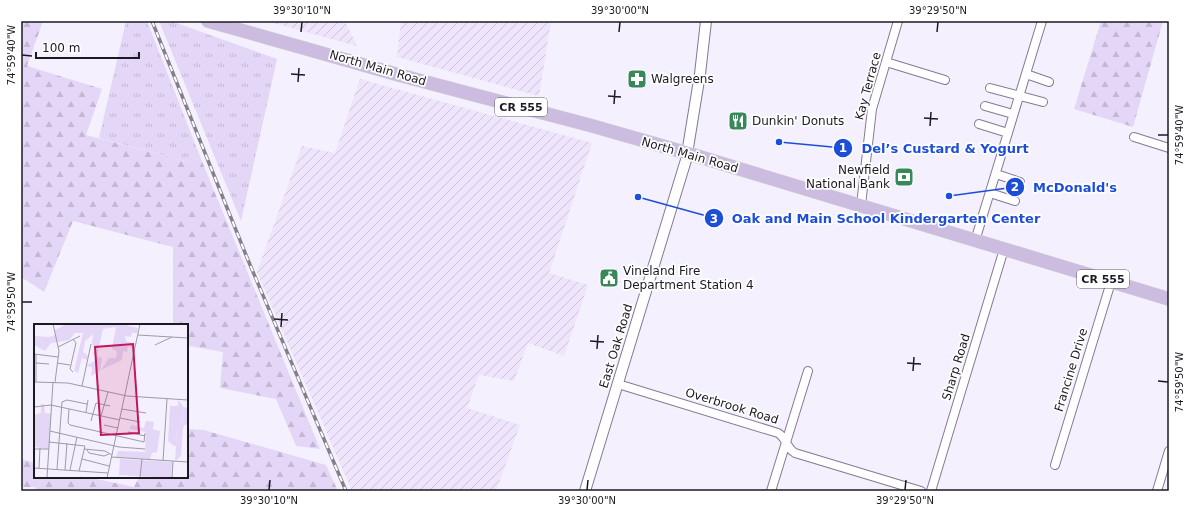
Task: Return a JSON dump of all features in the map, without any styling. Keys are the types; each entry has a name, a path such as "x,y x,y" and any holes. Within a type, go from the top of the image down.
{"main road":[{"name":"North Main Road","path":"208,21 399,75 589,125 687,153 1169,299"}],"street":[{"name":"East Oak Road","path":"585,491 687,153 700,74 706,21"},
{"name":"Kay Terrace","path":"861,205 872,109 898,21"},
{"path":"975,241 1020,95 1040,21"},
{"path":"886,62 945,80"},
{"path":"1026,74 1049,82"},
{"path":"990,88 1042,102"},
{"path":"985,106 1013,114"},
{"path":"979,124 1008,133"},
{"path":"1134,137 1169,148"},
{"path":"996,174 1020,182"},
{"path":"990,193 1015,201"},
{"name":"Sharp Road","path":"931,491 1004,249"},
{"name":"Francine Drive","path":"1055,465 1111,282"},
{"path":"771,491 808,372"},
{"name":"Overbrook Road","path":"618,384 778,433 783,436 790,451 921,491"},
{"path":"1157,491 1169,451"}],"shaded area":[{"path":"266,21 345,21 357,46"},
{"path":"401,21 551,21 539,96 397,57"},
{"path":"360,79 592,143 549,273 588,285 564,356 528,343 514,381 479,375 467,408 520,425 496,491 352,491 257,272 302,146 335,153"}],"green space":[{"path":"21,21 43,21 27,66 102,89 86,135 185,161 201,159 320,449 296,446 276,399 220,388 223,352 188,345 188,324 173,324 173,247 73,221 44,292 21,278"},
{"path":"126,21 147,21 201,159 185,161 99,138"},
{"path":"159,21 171,21 277,59 241,221"},
{"path":"1101,21 1163,21 1133,127 1074,109"},
{"path":"188,429 204,430 326,465 338,491 36,491 35,487 21,487 21,459 34,463 34,478 92,478 134,487 138,478 188,478"}],"railway":[{"path":"152,21 248,260 346,491"}],"place":[{"name":"Walgreens","path":"637,79"},
{"name":"Dunkin' Donuts","path":"738,121"},
{"name":"Del’s Custard & Yogurt","path":"779,142"},
{"name":"Newfield National Bank","path":"904,177"},
{"name":"McDonald's","path":"949,196"},
{"name":"Oak and Main School Kindergarten Center","path":"638,197"},
{"name":"Vineland Fire Department Station 4","path":"609,278"}]}
